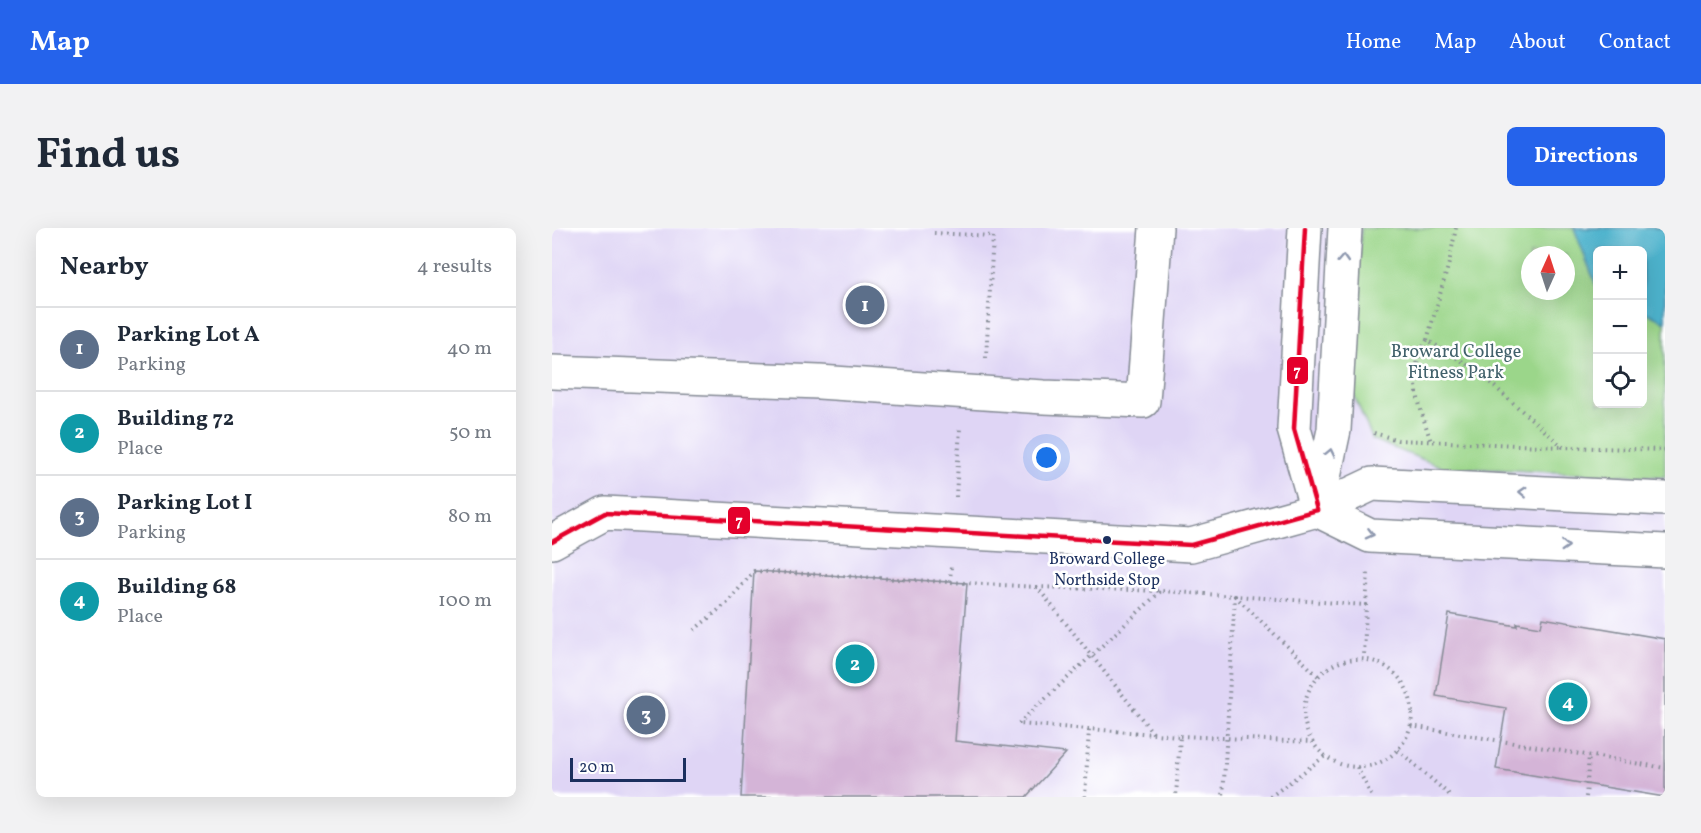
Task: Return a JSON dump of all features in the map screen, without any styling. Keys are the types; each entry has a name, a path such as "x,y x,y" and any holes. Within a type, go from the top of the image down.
{"lane":[{"path":"552,372 819,382 983,394 1143,401 1156,228"},
{"path":"1305,228 1294,429 1317,510 1370,536 1665,552"},
{"path":"1317,510 1334,430 1345,228"},
{"path":"552,542 605,513 1191,545 1317,510 1372,484 1665,499"}],"path":[{"path":"1431,442 1420,409 1415,383 1415,366 1419,353 1427,340 1449,263 1456,228"},
{"path":"934,233 993,236 983,394"},
{"path":"1427,340 1465,363 1487,380 1563,447"},
{"path":"1374,433 1398,441 1665,450"},
{"path":"1364,658 1368,570"},
{"path":"694,630 727,603 754,571 1036,587 1162,591 1366,604"},
{"path":"1036,587 1153,734"},
{"path":"1162,591 1018,724 1312,742"},
{"path":"1235,596 1317,676"},
{"path":"1222,797 1235,596"},
{"path":"1364,658 1382,663 1397,674 1408,689 1413,707 1407,738 1398,750 1372,765 1357,767 1340,764 1325,756 1312,742 1305,726 1304,709 1308,691 1317,676 1331,665 1347,659 1364,658"},
{"path":"1411,726 1665,768"},
{"path":"1085,797 1089,729"},
{"path":"1176,797 1180,735"},
{"path":"1398,750 1452,797"},
{"path":"1586,797 1589,755"},
{"path":"1270,797 1325,756"},
{"path":"1357,767 1372,797"}],"shaded area":[{"path":"552,228 1665,228 1665,797 552,797"}],"green space":[{"name":"Broward College Fitness Park","path":"1361,228 1665,228 1665,477 1442,467 1373,440 1352,391"}],"water":[{"path":"1574,228 1665,228 1665,322 1647,313 1647,246 1593,246 1593,278"}],"building":[{"path":"754,571 967,583 955,741 1066,753 1026,797 741,797"},
{"path":"1449,614 1517,626 1517,623 1541,627 1543,618 1665,639 1665,797 1496,769 1506,708 1436,696"}],"transit line":[{"name":"7","path":"1305,228 1294,429 1317,510"},
{"name":"7","path":"552,542 605,513 1191,545 1317,510"}],"place":[{"name":"Parking Lot A","path":"865,305"},
{"name":"Broward College Northside Stop","path":"1107,540"},
{"name":"Building 72","path":"855,664"},
{"name":"Building 68","path":"1568,702"},
{"name":"Parking Lot I","path":"646,715"}]}
